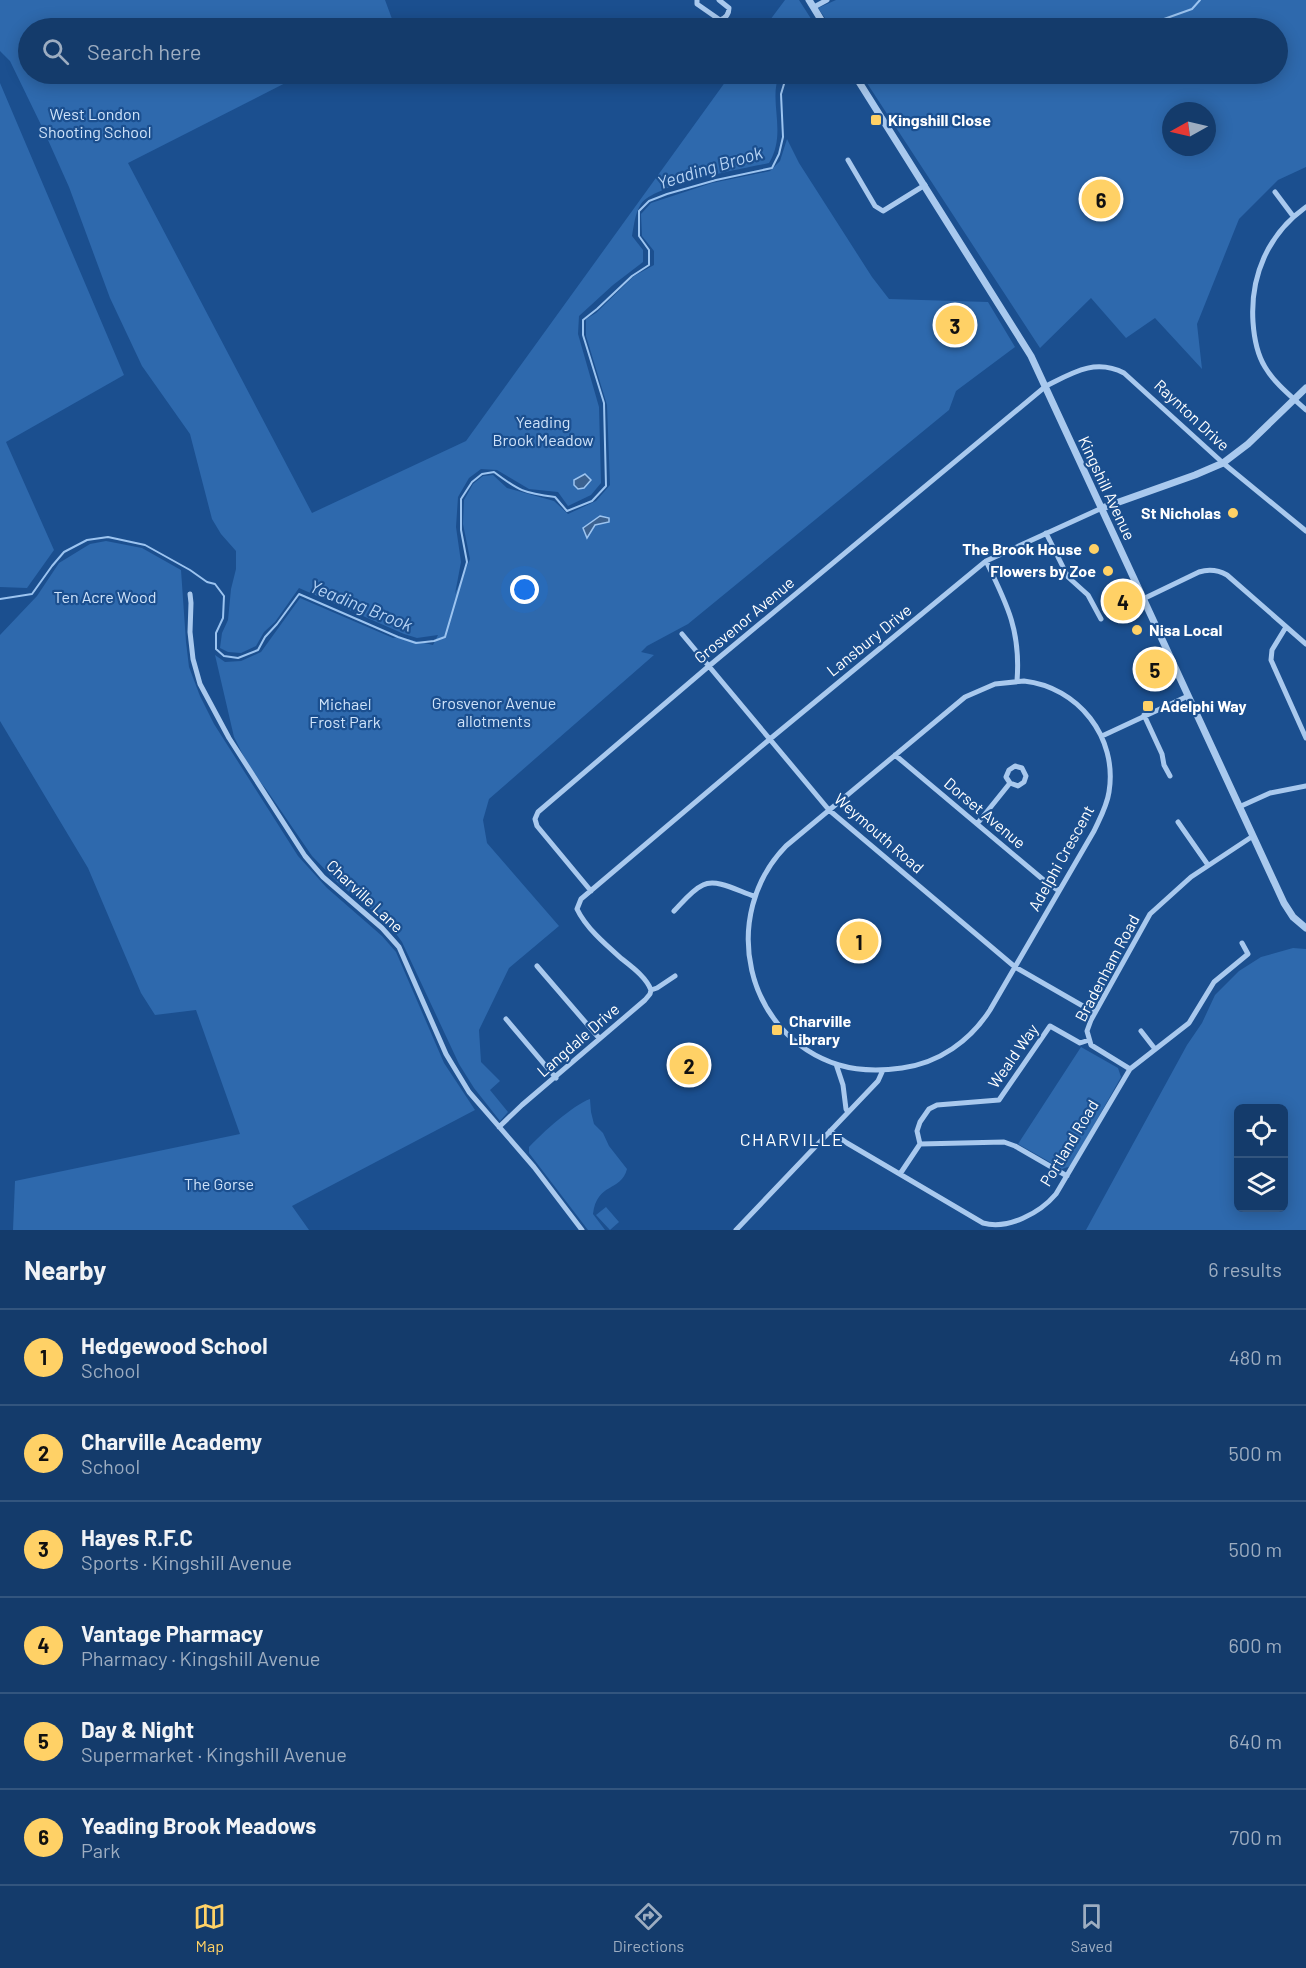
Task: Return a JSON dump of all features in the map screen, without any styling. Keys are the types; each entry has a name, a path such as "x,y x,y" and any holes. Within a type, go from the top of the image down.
{"street":[{"path":"697,0 697,4 717,18"},
{"path":"719,0 729,8 725,18"},
{"path":"820,18 811,3 827,0"},
{"name":"Kingshill Avenue","path":"861,84 1031,356 1284,903 1293,916 1306,928"},
{"path":"848,160 874,207 882,211 925,185"},
{"path":"1275,192 1293,216"},
{"path":"1306,207 1293,216 1275,236 1262,261 1254,292 1253,315 1255,336 1262,361 1270,374 1306,410"},
{"name":"Raynton Drive","path":"1046,386 1082,368 1092,366 1110,368 1124,373 1223,463 1306,531"},
{"name":"Grosvenor Avenue","path":"591,891 537,826 536,814 709,666 1046,386"},
{"name":"Lansbury Drive","path":"651,990 644,979 608,947 578,912 578,903 591,891 986,561 1102,508 1223,463 1248,444 1306,388"},
{"path":"1046,533 1068,577 1089,595 1101,620"},
{"path":"986,561 1014,624 1018,649 1017,681"},
{"path":"1143,599 1193,574 1216,570 1227,575 1306,644"},
{"name":"Charville Lane","path":"190,594 192,659 200,684 229,738 305,856 324,877 382,928 399,947 453,1067 469,1092 534,1167 582,1230"},
{"path":"1286,627 1272,650 1271,660 1306,738"},
{"name":"Weymouth Road","path":"682,634 829,810 1015,967 1095,1013"},
{"name":"Adelphi Crescent","path":"1017,681 1039,683 1062,693 1088,714 1102,736 1110,771 1108,798 1094,831 984,1019 961,1043 929,1062 908,1068 883,1070 852,1068 836,1064 817,1055 796,1041 778,1022 763,1000 752,972 748,947 749,916 754,896 774,859 786,846 965,697 986,687 1017,681"},
{"path":"1102,736 1188,696"},
{"path":"1144,715 1170,776"},
{"name":"Dorset Avenue","path":"895,755 1059,891"},
{"path":"977,824 1010,783"},
{"path":"1239,807 1270,793 1306,786"},
{"path":"1178,822 1208,865"},
{"name":"Bradenham Road","path":"1130,1069 1095,1049 1089,1040 1088,1028 1095,1013 1150,914 1173,892 1208,865 1253,836"},
{"path":"674,911 699,887 706,884 719,884 754,896"},
{"name":"Portland Road","path":"831,1131 847,1143 983,1223 996,1226 1015,1221 1043,1207 1056,1194 1130,1069 1189,1023 1214,982 1248,954 1242,943"},
{"path":"537,966 599,1038"},
{"name":"Langdale Drive","path":"499,1127 645,1000 651,990 675,976"},
{"path":"506,1019 556,1078"},
{"name":"Weald Way","path":"900,1174 920,1144 918,1126 926,1112 934,1106 999,1100 1050,1026 1080,1043 1089,1040"},
{"path":"1141,1031 1155,1049"},
{"path":"836,1064 843,1085 846,1109 849,1112"},
{"path":"736,1230 878,1081 883,1070"},
{"path":"920,1144 1005,1142 1067,1176"}],"green space":[{"path":"0,0 385,0 392,18 18,18 18,77 10,61 0,51"},
{"path":"785,0 799,0 811,18 772,18"},
{"path":"836,0 1306,0 1306,167 1278,180 1239,219 1197,324 1202,369 1155,318 1126,338 1091,298 1040,348 868,84 1288,84 1288,18 825,18 818,8"},
{"path":"0,83 124,375 6,442 54,550 27,588 0,587"},
{"path":"21,84 283,84 128,163 312,513 466,441 724,84 777,84 775,94 777,140 769,163 700,178 649,197 639,208 632,236 643,250 643,262 579,316 578,334 599,407 601,483 591,495 568,506 558,492 529,489 497,470 481,469 469,478 458,497 456,527 461,562 455,594 470,559 463,524 464,500 473,484 483,476 493,475 507,488 554,501 568,514 596,501 610,485 607,405 586,336 586,319 596,313 634,276 654,265 654,251 642,236 641,214 651,203 712,183 770,171 780,161 787,139 799,163 872,277 889,299 988,302 1015,347 956,391 949,410 688,624 647,646 641,652 654,655 489,799 483,820 487,843 559,926 509,968 479,1030 481,1062 500,1081 490,1090 508,1112 500,1121 474,1088 459,1064 402,942 389,924 337,882 312,856 251,771 234,737 215,655 225,662 241,661 261,652 300,598 393,638 398,637 433,645 438,635 417,638 404,634 299,588 275,622 264,632 256,646 241,653 228,652 220,648 222,633 228,620 231,589 236,569 236,551 212,519 190,434 142,366 110,298 69,187"},
{"path":"106,541 142,548 181,570 189,667 214,724 298,856 327,888 382,936 396,952 444,1063 475,1110 292,1206 309,1230 13,1230 15,1181 240,1134 196,1010 155,1015 141,993 88,868 0,721 0,635 37,596 59,563 90,544"},
{"path":"1293,948 1306,949 1306,1230 1086,1230 1187,1045 1202,1023 1215,995 1239,971 1261,957"},
{"path":"1081,1047 1118,1068 1121,1077 1071,1166 1062,1169 1018,1144"},
{"path":"590,1099 594,1124 603,1133 609,1146 627,1169 620,1181 604,1192 595,1204 593,1214 605,1230 588,1230 529,1153 529,1147 550,1127 575,1107"},
{"path":"606,1207 619,1222 610,1230 596,1215"}],"shaded area":[{"path":"585,474 591,480 584,488 578,489 574,485 574,480"},
{"path":"600,516 609,518 609,522 595,525 587,538 583,528"}],"waterway":[{"name":"Yeading Brook","path":"1167,18 1192,9 1200,0"},
{"name":"Yeading Brook","path":"0,599 32,594 64,552 87,540 108,537 145,545 207,582 215,584 224,596 223,618 216,633 216,649 224,656 238,658 258,650 265,637 299,594 416,643 445,637 467,562 461,530 461,499 472,482 482,474 494,472 522,490 555,497 567,511 592,501 606,486 604,403 583,335 583,320 632,276 649,265 649,250 639,236 639,211 649,201 716,180 772,168 779,154 783,137 781,94 784,84"}],"place":[{"name":"Kingshill Close","path":"876,120"},
{"name":"Yeading Brook Meadows","path":"1101,199"},
{"name":"Hayes R.F.C","path":"955,325"},
{"name":"St Nicholas","path":"1233,513"},
{"name":"The Brook House","path":"1094,549"},
{"name":"Flowers by Zoe","path":"1108,571"},
{"name":"Vantage Pharmacy","path":"1123,601"},
{"name":"Nisa Local","path":"1137,630"},
{"name":"Day & Night","path":"1155,669"},
{"name":"Adelphi Way","path":"1148,706"},
{"name":"Hedgewood School","path":"859,941"},
{"name":"Charville Library","path":"777,1030"},
{"name":"Charville Academy","path":"689,1065"}],"district":[{"name":"CHARVILLE","path":"792,1140"}],"park label":[{"name":"West London Shooting School","path":"95,123"},
{"name":"Yeading Brook Meadow","path":"543,431"},
{"name":"Ten Acre Wood","path":"105,597"},
{"name":"Grosvenor Avenue allotments","path":"494,712"},
{"name":"Michael Frost Park","path":"345,713"},
{"name":"The Gorse","path":"219,1184"}]}
